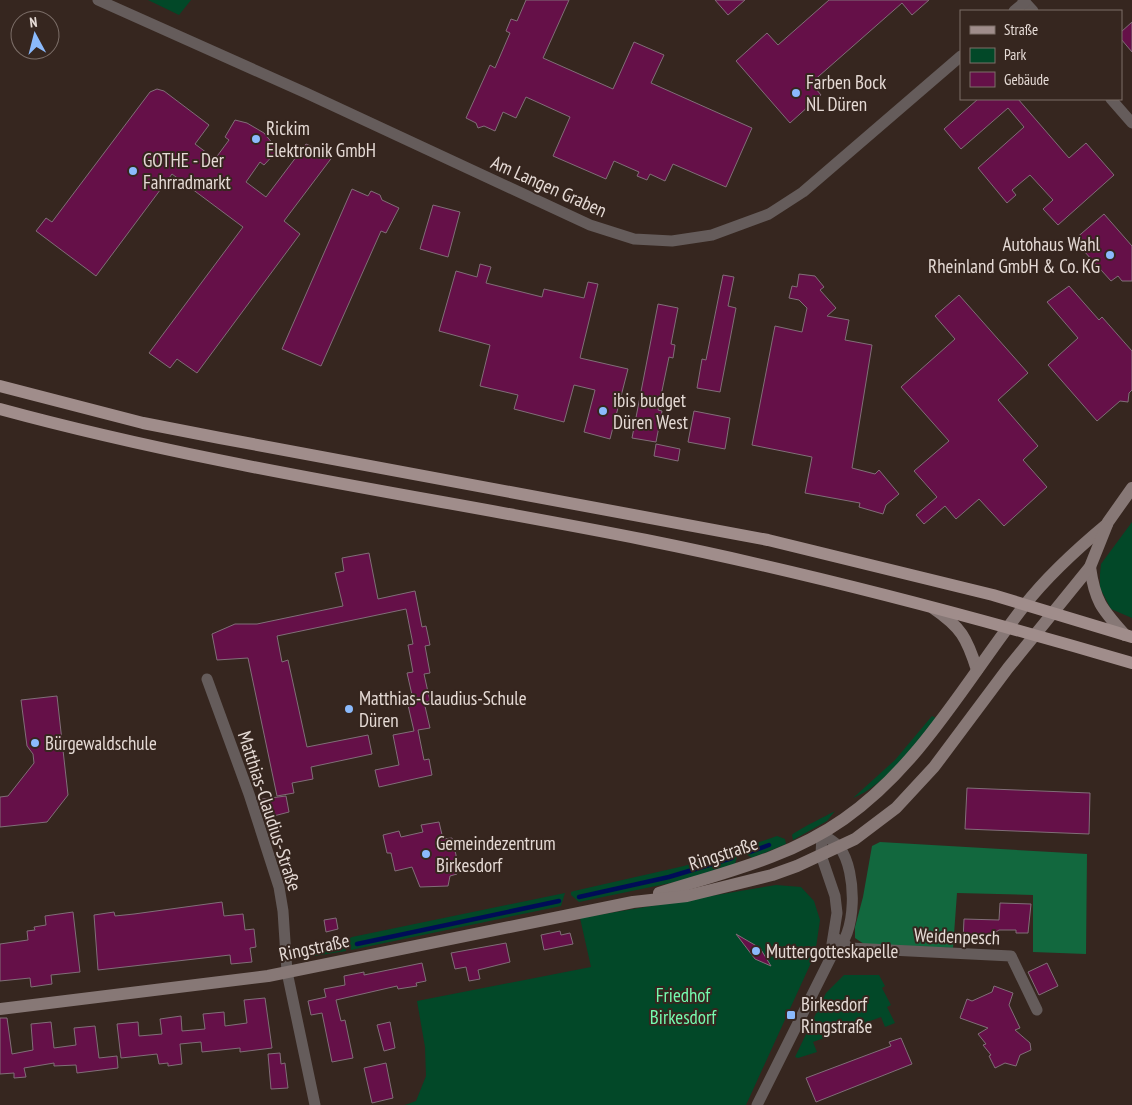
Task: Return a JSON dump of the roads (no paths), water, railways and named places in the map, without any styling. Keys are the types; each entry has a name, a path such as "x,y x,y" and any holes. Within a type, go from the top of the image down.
{"main road":[{"path":"0,386 135,420 211,436 768,540 1025,604 1128,636"},
{"path":"0,409 138,444 196,456 568,525 723,556 1035,634 1132,663"},
{"path":"1128,636 1104,611 1096,599 1090,567 1108,522 1132,488"},
{"name":"Ringstraße","path":"633,902 745,867 793,849 822,834 864,805 901,769 948,710 1025,604 1075,550 1108,522"},
{"name":"Ringstraße","path":"0,1009 198,986 288,972 633,902 687,896 797,866 840,846 870,828 911,793 934,767 1035,634 1090,567"},
{"path":"933,608 952,621 962,632 968,642 977,670"}],"street":[{"name":"Am Langen Graben","path":"98,0 306,93 590,225 634,239 672,241 712,235 769,214 803,192 960,57"},
{"path":"1015,10 1024,1"},
{"path":"1111,100 1132,123"},
{"name":"Matthias-Claudius-Straße","path":"207,679 249,794 279,887 288,972 315,1105"},
{"path":"822,834 840,846 847,860 851,878 850,919 839,940"},
{"path":"757,1105 833,953 842,948 839,940 835,896 821,855 822,834"},
{"name":"Weidenpesch","path":"839,940 850,948 878,951 1011,956 1037,1010"}],"waterway":[{"path":"750,852 769,845"},
{"path":"579,897 669,877 732,858"},
{"path":"357,944 559,901"}],"place":[{"name":"Farben Bock NL Düren","path":"796,93"},
{"name":"Rickim Elektronik GmbH","path":"256,139"},
{"name":"GOTHE - Der Fahrradmarkt","path":"133,171"},
{"name":"Autohaus Wahl Rheinland GmbH & Co. KG","path":"1110,255"},
{"name":"ibis budget Düren West","path":"603,411"},
{"name":"Matthias-Claudius-Schule Düren","path":"349,709"},
{"name":"Bürgewaldschule","path":"35,743"},
{"name":"Gemeindezentrum Birkesdorf","path":"426,854"},
{"name":"Muttergotteskapelle","path":"756,951"},
{"name":"Birkesdorf Ringstraße","path":"791,1015"}],"park label":[{"name":"Friedhof Birkesdorf","path":"683,1006"}]}
